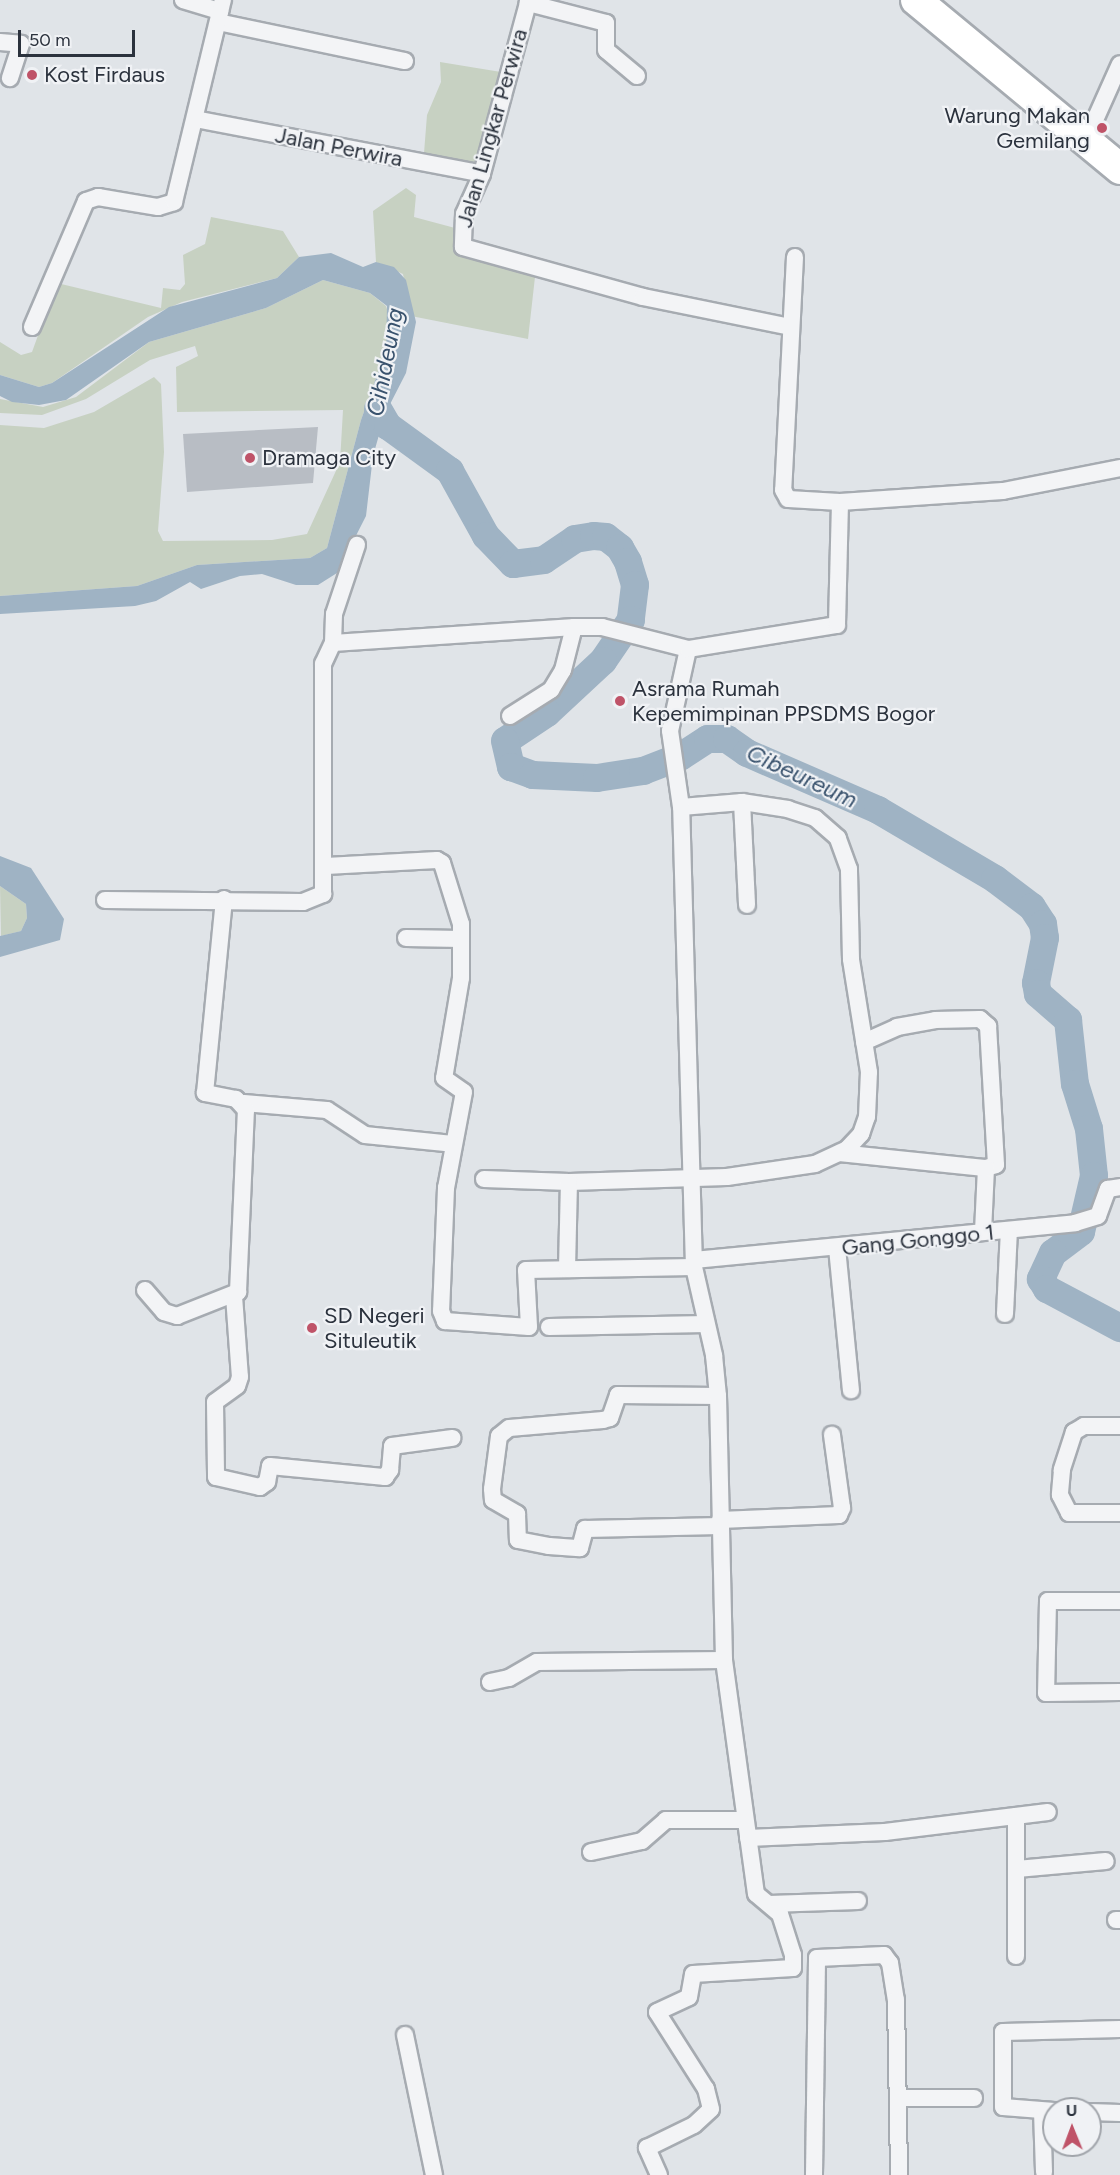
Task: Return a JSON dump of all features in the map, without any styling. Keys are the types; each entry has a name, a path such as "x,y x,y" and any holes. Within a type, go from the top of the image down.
{"highway":[{"path":"915,0 1120,169"}],"street":[{"path":"183,0 405,61"},
{"name":"Jalan Lingkar Perwira","path":"637,76 606,50 606,23 528,3 482,174 464,214 463,247 643,297 790,327"},
{"path":"32,327 86,201 91,197 158,207 171,204 195,119 220,11"},
{"path":"0,42 21,44 10,78"},
{"path":"1086,140 1120,64"},
{"name":"Jalan Perwira","path":"195,119 482,174"},
{"path":"795,257 784,493 788,499 840,502 1003,491 1120,468"},
{"path":"333,643 602,627 640,640 688,649 837,625 840,502"},
{"path":"105,900 316,899 324,888 326,866 323,664 333,643 334,614 357,545"},
{"path":"510,716 551,690 563,670 574,627"},
{"path":"659,2175 647,2148 694,2125 711,2109 706,2089 657,2012 689,1997 693,1974 793,1968 786,1928 770,1904 756,1894 744,1821 724,1660 718,1396 694,1263 690,1180 690,1034 681,919 681,807 678,775 672,749 673,706 688,649"},
{"path":"484,1179 569,1182 690,1180 807,1166 840,1153 856,1140 867,1117 870,1072 849,935 849,869 838,838 802,813 742,802 681,807"},
{"path":"742,802 747,905"},
{"path":"224,899 205,1093 243,1103 327,1110 365,1135 453,1144 464,1092 444,1078 459,993 461,939 444,869 437,860 326,866"},
{"path":"406,938 461,939"},
{"path":"840,1153 986,1168 996,1165 986,1023 935,1020 897,1027 864,1042"},
{"path":"145,1290 164,1312 177,1316 234,1296 238,1292 243,1103"},
{"name":"Gang Gonggo 1","path":"453,1144 442,1277 445,1321 529,1327 526,1270 694,1263 837,1248 864,1241 1075,1223 1092,1220 1102,1212 1108,1189 1120,1187"},
{"path":"983,1231 986,1168"},
{"path":"567,1269 569,1182"},
{"path":"1005,1314 1009,1230"},
{"path":"837,1248 851,1390"},
{"path":"234,1296 240,1377 237,1386 216,1402 216,1477 260,1487 267,1482 270,1466 385,1477 390,1470 392,1446 452,1438"},
{"path":"549,1327 706,1324"},
{"path":"718,1396 618,1395 610,1418 509,1428 499,1436 492,1489 493,1500 517,1514 518,1540 549,1546 580,1548 585,1529 838,1515 842,1508 832,1435"},
{"path":"1120,1425 1084,1426 1074,1432 1062,1470 1060,1495 1069,1513 1120,1513"},
{"path":"1120,1601 1048,1601 1047,1693 1120,1692"},
{"path":"490,1682 509,1678 537,1662 724,1660"},
{"path":"748,1838 885,1832 1048,1812"},
{"path":"1016,1816 1016,1956"},
{"path":"591,1852 642,1841 666,1820 744,1821"},
{"path":"1017,1869 1106,1861"},
{"path":"770,1904 858,1901"},
{"path":"814,2175 817,1958 888,1958 896,2000 899,2175"},
{"path":"1042,2111 1007,2110 1001,2102 1003,2032 1120,2029"},
{"path":"405,2035 434,2175"},
{"path":"899,2098 974,2097"},
{"path":"1102,2112 1120,2113"},
{"path":"1044,2172 1045,2157"}],"green space":[{"path":"440,62 501,72 480,166 424,153 427,115 441,82"},
{"path":"406,188 416,195 414,217 455,228 459,246 531,272 535,277 528,339 411,316 403,274 376,262 373,211"},
{"path":"211,217 283,231 299,257 277,278 182,302 148,317 52,383 39,387 0,375 0,342 21,355 32,352 57,283 161,308 163,288 180,290 185,284 183,255 205,244"},
{"path":"323,280 370,293 386,306 390,319 386,350 361,420 327,548 310,558 197,565 137,586 0,596 0,425 44,428 94,412 154,377 161,384 164,452 158,531 163,541 272,540 307,534 340,462 343,410 177,412 176,367 198,356 195,346 150,360 86,399 42,415 0,413 0,399 43,407 76,397 149,342 266,308"},
{"path":"0,886 26,904 27,918 21,931 1,936"}],"water":[{"name":"Cihideung","path":"331,253 363,267 376,262 394,267 406,280 416,322 406,373 385,414 373,456 366,516 337,573 318,585 296,585 262,574 240,576 201,589 190,582 156,601 135,606 0,614 0,596 137,586 197,565 310,558 327,548 361,420 386,350 387,306 370,293 323,280 266,308 149,342 66,400 39,405 12,402 0,396 0,375 39,387 52,383 169,307 277,278 299,257"},
{"path":"0,856 31,868 64,919 60,940 0,957 0,936 21,931 27,918 26,904 0,886"}],"building":[{"name":"Dramaga City","path":"318,427 313,483 187,492 183,434"}],"waterway":[{"name":"Cibeureum","path":"378,409 388,426 450,471 486,536 513,564 544,560 575,539 594,536 606,537 620,548 628,562 635,585 631,620 603,661 547,713 505,741 511,767 533,775 597,778 643,771 680,757 708,739 727,739 747,753 878,810 995,879 1032,907 1043,924 1045,938 1036,983 1038,994 1068,1020 1075,1084 1089,1129 1094,1176 1081,1232 1053,1253 1041,1279 1047,1289 1120,1328"}],"place":[{"name":"Kost Firdaus","path":"32,75"},
{"name":"Warung Makan Gemilang","path":"1102,128"},
{"name":"Dramaga City","path":"250,458"},
{"name":"Asrama Rumah Kepemimpinan PPSDMS Bogor","path":"620,701"},
{"name":"SD Negeri Situleutik","path":"312,1328"}]}
